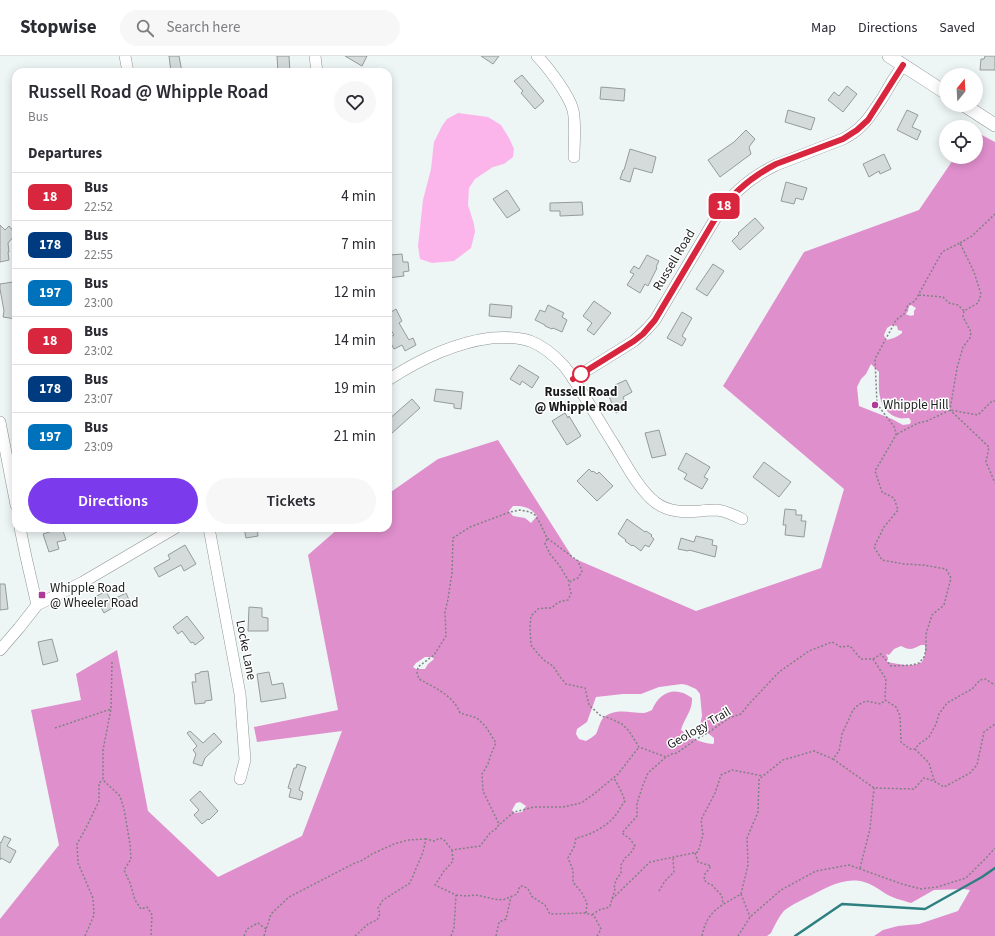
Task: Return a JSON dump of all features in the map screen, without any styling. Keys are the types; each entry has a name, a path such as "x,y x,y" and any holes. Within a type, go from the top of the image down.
{"street":[{"path":"125,56 127,68"},
{"path":"315,56 317,68"},
{"path":"537,56 552,74 573,110 574,157"},
{"path":"889,56 939,88"},
{"name":"Russell Road","path":"573,379 634,341 655,320 721,211 737,192 750,180 776,164 843,139 857,130 868,120 903,65"},
{"path":"975,112 995,126"},
{"path":"392,377 408,367 442,350 481,339 503,337 524,340 539,346 558,361 573,379 625,464 645,493 656,503 667,509 678,512 717,510 742,519"},
{"path":"0,422 12,484"},
{"path":"21,532 37,605"},
{"path":"0,650 37,605 83,582 168,532"},
{"name":"Locke Lane","path":"210,532 240,694 245,760 240,779"}],"path":[{"path":"995,214 972,236 942,252 919,295 915,301 908,306 904,314 896,320 875,359 877,404 895,428 896,435 918,423 927,421 950,410 978,415 991,402 995,401"},
{"path":"960,243 974,272 982,294 978,303 964,311"},
{"path":"919,295 944,297 949,303 958,305 964,311"},
{"path":"950,410 957,368 963,347 970,338 970,332 963,317 964,311"},
{"path":"950,410 989,447 986,462 995,483"},
{"name":"Geology Trail","path":"639,747 666,757 677,753 729,718 741,714 779,672 809,651 832,642 841,648 850,646 861,659 873,659 881,654 891,666 912,665 919,663 924,657 926,650 926,634 932,615 944,605 951,578 946,569 882,560 874,547 884,527 898,510 894,498 882,492 875,471 896,435"},
{"path":"499,824 483,791 482,780 482,774 488,764 496,743 486,727 477,718 460,713 450,698 420,678 417,673 418,667 434,655 446,636 445,612 452,573 453,538 470,527 510,512 520,510 530,512 535,515 547,538 578,561 582,571 578,578 570,583"},
{"path":"452,850 480,846 499,824 514,812 534,807 563,807 581,803 614,778 639,747 629,731 622,724 601,716 589,705 585,688 566,684 553,666 545,661 531,645 531,616 538,609 552,608 561,601 568,600 571,593 570,583 545,544 547,538"},
{"path":"833,758 840,751 842,734 853,710 858,705 866,701 881,704 885,700 886,679 873,659"},
{"path":"85,936 94,915 93,898 78,863 77,844 99,801 100,783 103,780 103,750 111,709 112,662"},
{"path":"915,749 928,737 946,703 972,689 980,680 985,679 995,685"},
{"path":"885,700 896,708 900,716 901,742 910,749 915,749 929,763 934,781"},
{"path":"55,728 111,709"},
{"path":"750,917 741,894 748,865 747,838 758,812 759,779 783,760 814,751 833,758 874,788 914,789 924,778 934,781 944,787 970,773 977,765 984,732 995,724"},
{"path":"264,936 271,914 289,897 363,860 379,850 408,840 426,839 434,841 440,838 444,840 452,850 453,861 435,885 456,895 476,895 503,900 517,894 520,886 525,886 531,893 531,896 545,905 550,914 586,913 592,915 601,909 610,906 615,890 616,880 621,873 621,864 635,846 630,839 622,833 637,816 637,803 648,773 666,757"},
{"path":"612,899 650,862 698,852 703,835 701,820 715,793 721,775 732,770 763,776"},
{"path":"586,913 587,902 573,882 572,870 568,858 574,847 576,838 583,837 598,830 614,818 624,801 622,793 614,778"},
{"path":"103,780 120,796 124,809 130,852 130,859 124,870 135,900 141,909 147,907 152,915 151,936"},
{"path":"860,869 870,829 874,788"},
{"path":"355,936 368,924 377,920 380,914 378,908 383,900 410,883 423,852 426,839"},
{"path":"738,936 750,917 781,890 816,871 849,865 902,884 921,889 937,887 966,878 995,848"},
{"path":"695,852 698,862 711,866 705,874 704,880 708,884 712,885 722,896 723,904"},
{"path":"659,891 665,881 674,872 673,858"},
{"path":"702,936 704,926 710,914 723,904 741,894"},
{"path":"451,936 454,928 456,895"},
{"path":"496,936 499,922 506,919 511,897"},
{"path":"594,914 601,929 597,936"},
{"path":"244,936 247,929 258,923 266,929"}],"shaded area":[{"path":"458,113 488,117 501,125 514,149 513,157 504,164 493,167 475,179 469,188 468,205 475,232 471,248 454,261 432,263 420,259 418,246 423,200 431,169 434,142 447,119"},
{"name":"Whipple Hill","path":"983,136 995,142 995,936 874,936 883,930 898,926 919,924 958,911 970,890 934,890 911,903 889,896 864,882 849,881 834,884 790,906 783,912 771,933 767,936 0,936 0,919 59,845 31,710 81,700 76,674 117,650 148,811 218,877 302,836 342,731 257,742 254,727 338,710 308,555 334,532 392,532 392,491 438,459 498,440 573,558 696,611 821,568 844,489 723,386 804,252 919,210 950,164 983,164","holes":["911,305 916,308 914,315 910,316 906,314 909,306","892,325 897,326 898,330 902,331 902,333 894,338 886,340 884,335 887,328","871,364 879,372 879,393 884,408 895,416 909,418 911,421 910,424 903,425 859,406 857,387","513,506 526,508 537,516 531,523 525,518 513,516 509,511","925,645 925,655 922,662 918,664 909,665 887,662 888,658 886,654 889,655 894,649 901,646 911,649","425,657 432,657 434,659 425,669 416,669 413,667","682,684 696,689 700,694 702,716 699,730 714,738 713,744 692,738 681,730 690,710 692,698 680,692 669,692 659,698 652,710 643,713 618,712 606,715 602,720 596,734 586,741 579,739 576,734 577,729 587,722 596,697 641,694 659,687","520,802 526,806 522,812 515,813 512,810 516,803"]}],"building":[{"path":"169,56 179,56 181,68 170,68"},
{"path":"277,56 289,56 290,68 278,68"},
{"path":"345,56 367,56 362,66"},
{"path":"481,56 499,56 493,64"},
{"path":"985,56 995,56 995,70 983,70 983,68 980,68 981,59 984,59"},
{"path":"522,75 544,101 535,109 521,93 523,91 514,81"},
{"path":"847,86 857,94 843,112 828,100 834,92 839,96"},
{"path":"601,87 625,89 624,101 600,99"},
{"path":"788,110 815,118 811,130 785,122"},
{"path":"907,110 918,115 912,127 921,131 917,140 897,130"},
{"path":"746,130 755,139 749,147 751,154 720,177 708,160 734,142"},
{"path":"630,149 656,157 652,173 634,168 630,182 620,179"},
{"path":"884,154 891,169 880,174 879,171 869,177 863,164"},
{"path":"786,182 807,188 803,200 796,198 794,204 781,201"},
{"path":"507,190 520,210 507,218 493,199"},
{"path":"582,202 583,215 560,216 560,211 550,211 550,203"},
{"path":"755,218 764,228 740,250 732,241 739,234 738,233"},
{"path":"0,225 5,230 9,226 12,229 12,238 8,243 9,260 0,262"},
{"path":"402,254 403,262 408,262 409,271 403,272 404,276 392,278 392,255"},
{"path":"647,255 659,261 648,286 645,284 640,293 627,285 634,274 630,272 634,266 639,269"},
{"path":"713,264 724,271 707,296 696,289"},
{"path":"12,282 12,318 3,317 4,311 0,284"},
{"path":"594,301 611,313 594,335 587,330 592,323 583,316"},
{"path":"490,304 512,306 511,318 489,316"},
{"path":"548,305 564,313 562,317 567,320 562,332 545,326 535,320 540,310 545,312"},
{"path":"396,309 402,321 399,323 409,340 413,338 416,345 405,351 402,345 394,349 392,345 392,336 394,335 392,332 392,312"},
{"path":"682,312 692,318 682,336 686,339 682,346 667,338"},
{"path":"519,365 539,377 532,388 522,381 520,385 510,379"},
{"path":"626,380 632,392 623,397 628,408 616,413 608,394 617,388 615,385"},
{"path":"436,389 463,392 461,409 454,408 454,404 434,401"},
{"path":"412,399 420,408 392,433 392,416"},
{"path":"565,413 568,418 569,416 581,436 567,445 552,421"},
{"path":"659,430 666,455 652,458 645,433"},
{"path":"686,453 710,467 704,477 708,479 702,489 684,479 687,474 678,469"},
{"path":"764,462 791,482 779,497 753,477"},
{"path":"589,469 597,474 599,472 613,486 597,501 577,481"},
{"path":"785,509 796,510 796,515 802,515 801,521 806,521 804,537 785,535 786,525 783,525"},
{"path":"627,519 645,532 646,531 652,535 651,536 654,539 649,547 645,545 641,551 625,541 626,540 618,534"},
{"path":"49,532 63,532 66,540 57,542 59,549 49,552 43,534"},
{"path":"245,532 258,532 258,536 246,538"},
{"path":"696,536 713,540 712,545 717,546 715,557 689,550 678,549 681,538 694,542"},
{"path":"185,545 196,564 184,571 181,565 159,577 154,568 170,559 168,555"},
{"path":"0,584 5,584 8,609 0,610"},
{"path":"106,591 114,607 104,613 95,597"},
{"path":"126,593 130,602 121,607 116,598"},
{"path":"249,607 262,608 262,617 268,618 268,631 248,631"},
{"path":"187,616 204,638 195,645 193,642 191,643 182,631 178,634 173,627"},
{"path":"52,639 58,661 43,665 38,642"},
{"path":"208,671 212,700 205,701 205,703 195,704 192,682 196,682 195,674"},
{"path":"269,672 272,685 283,683 286,698 261,702 257,674"},
{"path":"190,731 203,743 214,733 222,742 205,758 202,766 193,763 196,754 193,750 197,746 187,733"},
{"path":"297,764 306,767 299,790 303,792 301,800 289,797 291,789 288,788 294,768 296,768"},
{"path":"200,791 218,811 209,820 208,819 202,824 194,815 199,810 190,800"},
{"path":"4,836 11,839 7,846 16,851 10,863 1,858 0,860 0,842 1,843"}],"waterway":[{"path":"795,936 842,904 925,909 995,868"}],"bus line":[{"name":"18","path":"573,379 643,334 655,320 718,214 737,192 750,180 776,164 850,136 868,120 903,65"}],"place":[{"name":"Russell Road @ Whipple Road","path":"581,374"},
{"name":"Whipple Hill","path":"875,405"},
{"name":"Whipple Road @ Wheeler Road","path":"42,595"}]}
